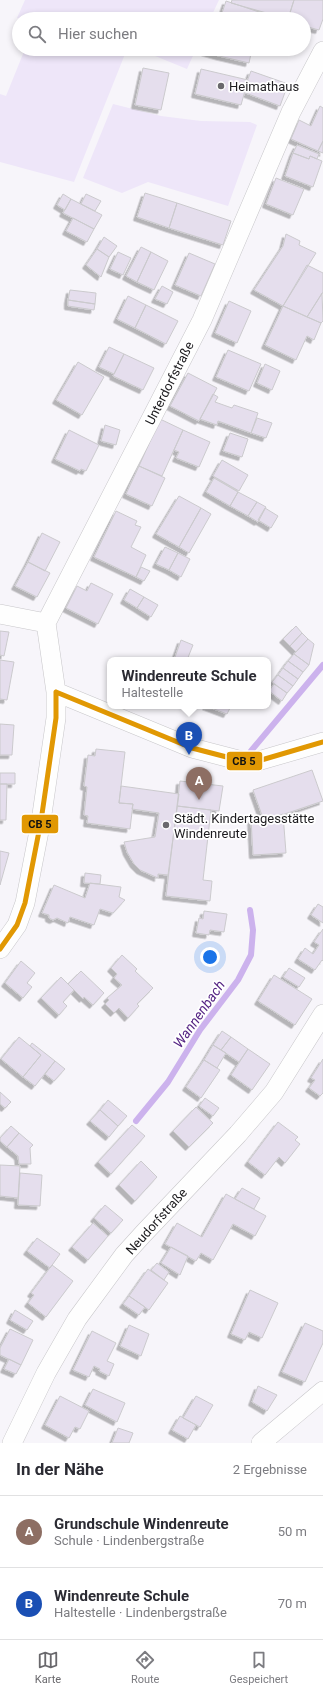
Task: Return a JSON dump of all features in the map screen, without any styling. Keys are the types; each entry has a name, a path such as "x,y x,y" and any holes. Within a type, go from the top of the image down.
{"street":[{"name":"Unterdorfstraße","path":"46,623 202,320 291,112 323,51"},
{"path":"0,614 46,623 56,692 56,718 40,821 25,903 16,925 0,949"},
{"path":"56,692 192,748 242,762 258,762 323,742"},
{"name":"Neudorfstraße","path":"12,1443 46,1373 77,1318 134,1245 166,1208 238,1134 274,1092 323,1014"},
{"path":"261,1443 323,1391"}],"shaded area":[{"path":"25,0 219,0 213,12 20,12"},
{"path":"22,56 124,56 74,182 0,162 0,94 6,96"},
{"path":"155,56 193,56 187,69"},
{"path":"113,104 161,116 201,121 250,122 257,125 228,206 148,182 122,193 83,178"}],"building":[{"path":"232,0 294,0 290,12 263,12 231,3"},
{"path":"294,0 323,0 323,19 319,30 311,28 311,12 290,12"},
{"path":"226,1 259,12 222,12"},
{"path":"219,56 250,56 249,63"},
{"path":"143,68 169,73 161,110 135,105"},
{"name":"Heimathaus","path":"201,69 248,80 241,105 195,94"},
{"path":"251,71 288,84 280,106 243,92"},
{"path":"320,106 323,108 323,141 318,151 291,139 299,120 311,126"},
{"path":"323,141 323,153 318,151"},
{"path":"297,145 319,154 317,159 310,156 309,159 293,153"},
{"path":"293,153 309,159 310,156 322,161 313,187 285,176"},
{"path":"276,178 304,189 293,215 266,204"},
{"path":"145,193 177,203 169,228 137,217"},
{"path":"63,194 71,199 65,210 57,205"},
{"path":"86,194 101,201 95,211 81,204"},
{"path":"71,199 102,215 94,229 63,213"},
{"path":"177,203 231,221 223,245 169,228"},
{"path":"73,218 94,229 87,242 66,231"},
{"path":"286,234 300,241 299,245 316,253 283,306 254,290 283,246"},
{"path":"104,237 117,246 109,257 97,249"},
{"path":"141,247 151,252 137,282 126,276"},
{"path":"97,249 109,257 101,277 86,265"},
{"path":"118,252 131,258 123,275 110,269"},
{"path":"151,252 168,261 154,290 137,282"},
{"path":"189,253 215,264 201,296 175,285"},
{"path":"307,265 323,273 323,292 307,317 283,306"},
{"path":"162,286 173,292 167,304 155,299"},
{"path":"70,290 96,293 95,304 68,300"},
{"path":"322,293 323,321 321,323 307,317"},
{"path":"128,296 146,305 135,328 117,319"},
{"path":"68,300 95,304 94,310 68,306"},
{"path":"229,301 251,311 237,343 215,333"},
{"path":"146,305 178,321 166,344 135,328"},
{"path":"283,306 321,323 314,340 307,336 296,360 265,345"},
{"path":"109,347 124,354 114,374 99,367"},
{"path":"228,350 261,364 249,391 216,377"},
{"path":"124,354 154,368 143,390 113,376"},
{"path":"78,362 104,377 82,415 56,400"},
{"path":"265,364 280,371 272,390 257,383"},
{"path":"188,373 217,388 199,421 170,406"},
{"path":"213,394 218,397 215,402 232,408 234,405 258,413 251,433 218,421 217,425 200,419"},
{"path":"257,418 272,423 266,438 251,433"},
{"path":"160,419 183,430 162,476 139,466"},
{"path":"105,425 120,430 116,445 101,441"},
{"path":"69,430 99,445 86,471 81,469 80,471 55,459"},
{"path":"183,430 210,442 199,467 176,458 179,452 174,450"},
{"path":"230,433 248,439 242,457 223,451"},
{"path":"222,460 248,475 239,491 213,476"},
{"path":"139,466 165,478 152,506 126,494"},
{"path":"214,478 238,492 230,506 206,492"},
{"path":"238,492 257,502 248,516 230,506"},
{"path":"179,496 201,508 179,547 156,534"},
{"path":"257,502 266,507 258,522 248,516"},
{"path":"201,508 211,514 189,553 179,547"},
{"path":"265,508 278,516 271,528 258,520"},
{"path":"116,511 137,521 135,525 141,527 131,547 146,555 136,577 94,557"},
{"path":"42,533 60,542 45,571 28,562"},
{"path":"165,547 178,553 169,570 156,564"},
{"path":"178,553 190,559 181,577 169,570"},
{"path":"28,562 50,573 37,597 15,586"},
{"path":"141,567 150,571 144,581 136,577"},
{"path":"91,583 113,594 98,624 66,608 77,586 87,591"},
{"path":"130,589 144,597 137,608 124,600"},
{"path":"144,597 158,605 151,617 137,608"},
{"path":"296,626 302,633 290,646 283,639"},
{"path":"0,631 9,632 4,656 0,655"},
{"path":"302,633 308,639 296,652 290,646"},
{"path":"308,639 314,644 309,665 294,654"},
{"path":"181,640 193,645 188,657 175,657"},
{"path":"294,654 309,665 303,672 288,661"},
{"path":"0,660 14,662 7,700 0,699"},
{"path":"288,661 303,672 298,679 283,668"},
{"path":"283,668 298,679 293,686 278,675"},
{"path":"278,675 293,686 287,693 272,682"},
{"path":"274,684 287,693 282,701 271,693 271,688"},
{"path":"214,709 230,709 227,714"},
{"path":"0,724 14,725 12,755 0,755"},
{"path":"96,749 125,752 119,803 133,804 130,829 87,823 88,816 84,815 87,787 84,786 88,755 95,756"},
{"path":"312,770 323,801 264,821 253,790"},
{"path":"0,773 15,773 15,784 0,784"},
{"path":"180,781 223,786 219,811 177,806"},
{"path":"0,784 7,784 6,820 0,820"},
{"name":"Städt. Kindertagesstätte Windenreute","path":"121,786 179,794 168,875 158,874 158,878 140,870 134,864 127,852 124,842 155,837 159,813 132,809 133,804 119,803"},
{"path":"177,806 211,810 203,880 212,881 210,901 166,896"},
{"path":"283,814 286,853 253,855 251,819 262,816 264,821"},
{"path":"0,851 9,853 0,885"},
{"path":"85,873 101,875 100,884 84,883"},
{"path":"90,883 121,887 119,897 125,900 113,913 100,909 94,925 70,917 68,923 57,918 53,920 49,918 49,915 42,913 54,885 85,898"},
{"path":"318,904 323,907 323,923 311,915"},
{"path":"204,911 227,914 224,932 210,930 209,935 196,933 199,918 203,919"},
{"path":"323,929 323,961 322,960 315,970 298,959 305,948 313,954 319,945 314,942"},
{"path":"122,955 137,969 135,971 153,988 137,1004 139,1006 128,1018 119,1008 114,1013 105,1004 109,1000 107,998 122,985 114,978 117,974 111,968"},
{"path":"21,961 35,973 27,983 32,987 23,998 5,983"},
{"path":"289,968 305,978 299,987 283,977"},
{"path":"81,971 104,993 93,1005 84,997 83,999 68,984"},
{"path":"274,975 312,999 295,1025 258,1001"},
{"path":"61,977 74,990 63,1002 67,1006 59,1015 41,998"},
{"path":"222,1031 231,1037 221,1050 213,1045"},
{"path":"19,1037 41,1055 23,1077 1,1059"},
{"path":"231,1037 248,1049 239,1062 221,1050"},
{"path":"32,1043 55,1061 35,1086 23,1077 41,1055 30,1046"},
{"path":"213,1045 226,1053 217,1068 204,1060"},
{"path":"248,1049 270,1064 252,1090 231,1075"},
{"path":"323,1059 323,1093 320,1096 309,1088 315,1080 311,1078"},
{"path":"204,1060 220,1070 201,1098 186,1087"},
{"path":"55,1061 65,1069 54,1081 45,1074"},
{"path":"0,1092 11,1102 5,1108 0,1104"},
{"path":"205,1098 219,1108 213,1116 199,1106"},
{"path":"108,1100 127,1116 118,1126 100,1110"},
{"path":"196,1107 213,1123 189,1147 173,1131"},
{"path":"100,1110 118,1126 109,1137 90,1121"},
{"path":"278,1122 298,1137 295,1140 300,1144 285,1163 279,1157 265,1175 248,1162"},
{"path":"132,1125 145,1136 111,1174 98,1162"},
{"path":"11,1126 19,1133 7,1147 0,1141 0,1138"},
{"path":"19,1133 33,1145 30,1148 31,1164 19,1164 18,1156 7,1147"},
{"path":"141,1161 157,1177 135,1201 119,1185"},
{"path":"0,1165 20,1166 18,1198 0,1196"},
{"path":"20,1173 42,1175 40,1206 18,1205"},
{"path":"242,1188 260,1198 254,1209 235,1199"},
{"path":"226,1194 266,1216 255,1236 233,1224 213,1260 201,1253 196,1261 165,1244 177,1223 202,1237"},
{"path":"105,1205 123,1220 111,1233 94,1218"},
{"path":"93,1223 108,1236 88,1260 72,1247"},
{"path":"37,1238 60,1254 50,1268 27,1251"},
{"path":"171,1247 188,1256 180,1275 161,1263"},
{"path":"157,1263 169,1272 164,1280 151,1270"},
{"path":"52,1265 73,1281 46,1317 28,1303 34,1295 31,1293"},
{"path":"148,1269 168,1283 149,1310 129,1296"},
{"path":"250,1290 278,1303 262,1338 249,1332 245,1340 231,1334"},
{"path":"129,1296 145,1307 139,1315 123,1304"},
{"path":"15,1310 33,1321 27,1330 10,1320"},
{"path":"305,1323 323,1331 323,1343 305,1382 282,1372"},
{"path":"129,1325 149,1334 141,1356 120,1346"},
{"path":"10,1329 33,1340 21,1365 0,1355 0,1348"},
{"path":"92,1331 116,1343 107,1361 114,1364 109,1376 99,1371 100,1369 94,1366 89,1377 73,1370"},
{"path":"9,1359 21,1365 16,1374 4,1369"},
{"path":"258,1386 277,1395 267,1411 252,1402"},
{"path":"93,1389 125,1403 117,1422 85,1405"},
{"path":"60,1396 89,1411 80,1429 75,1427 69,1438 45,1425"},
{"path":"196,1396 213,1405 200,1427 183,1418"},
{"path":"180,1416 196,1425 188,1439 172,1430"},
{"path":"118,1428 133,1433 129,1443 112,1443"}],"waterway":[{"name":"Wannenbach","path":"251,751 323,665"},
{"name":"Wannenbach","path":"136,1121 168,1082 200,1030 238,980 251,955 253,930 250,910"}],"transit line":[{"path":"56,692 192,748 242,761 258,761 323,742"},
{"path":"0,949 17,925 25,903 41,821 56,718 56,692"}],"place":[{"name":"Heimathaus","path":"221,86"},
{"name":"Windenreute Schule","path":"189,755"},
{"name":"Grundschule Windenreute","path":"199,800"},
{"name":"Städt. Kindertagesstätte Windenreute","path":"166,825"}]}
